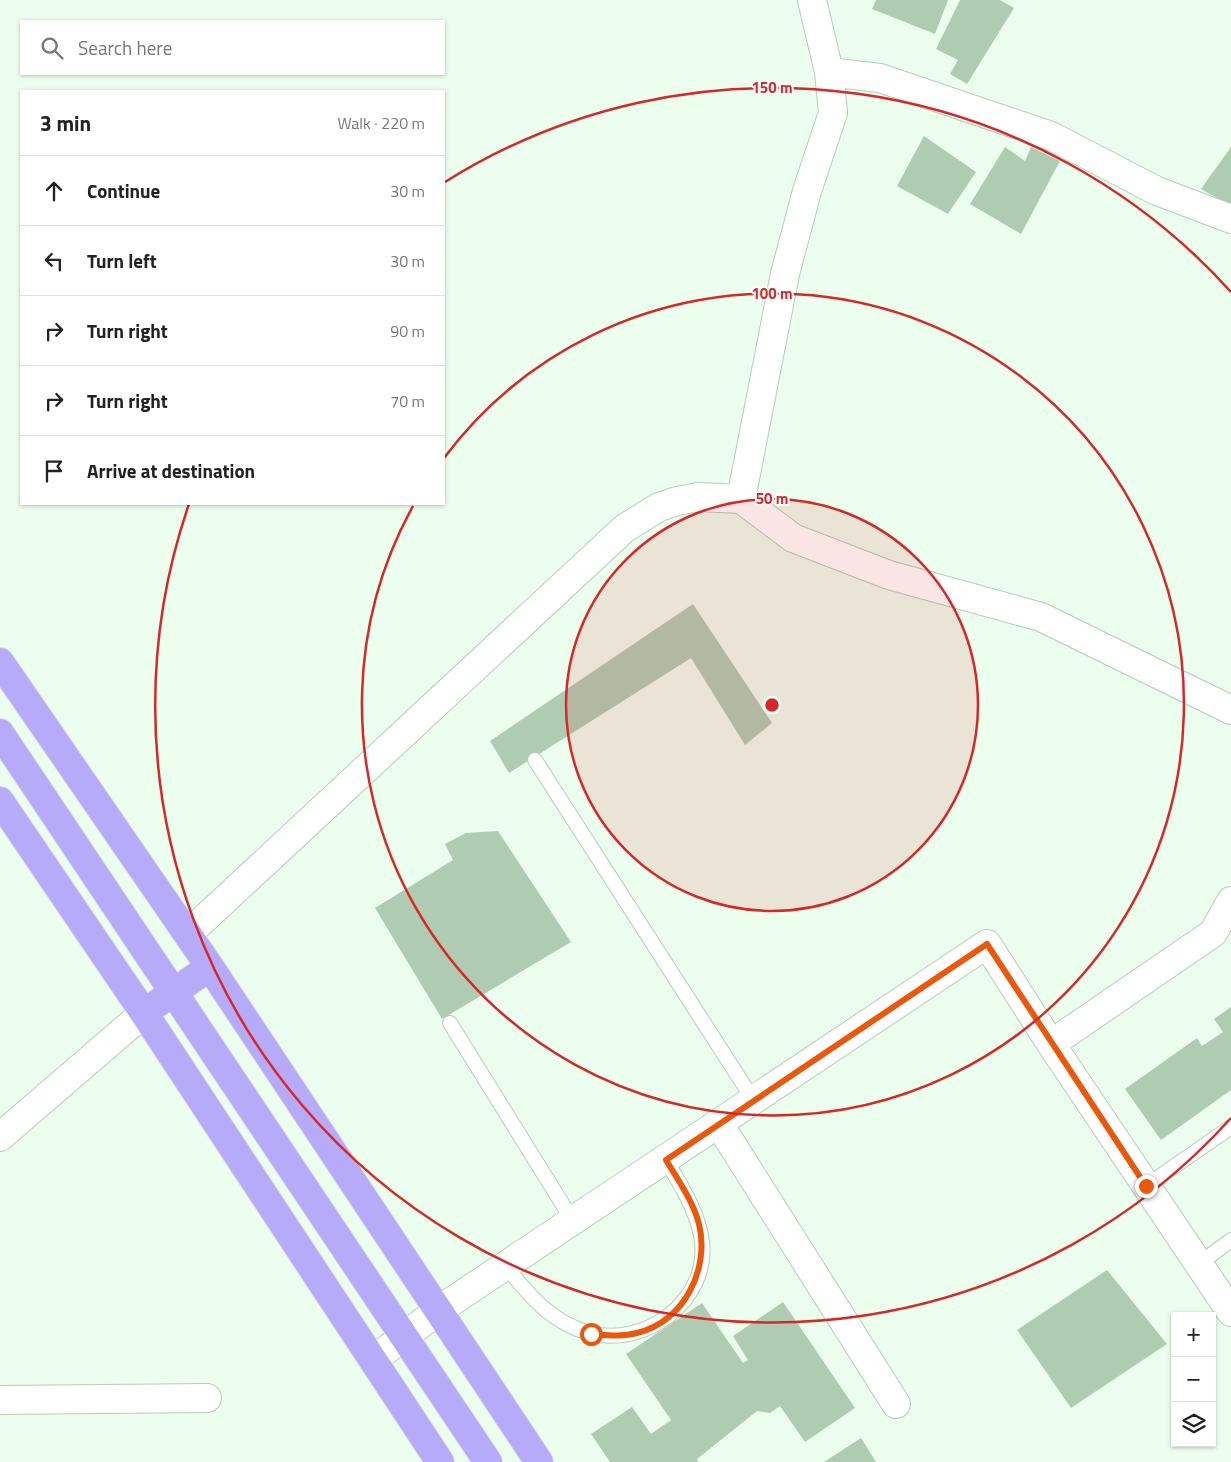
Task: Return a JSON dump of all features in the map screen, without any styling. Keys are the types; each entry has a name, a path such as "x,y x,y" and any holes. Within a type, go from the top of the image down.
{"highway":[{"path":"0,662 188,934 539,1462"},
{"path":"0,733 488,1462"},
{"path":"0,801 144,1013 440,1462"},
{"path":"144,1013 210,967"}],"street":[{"path":"741,499 785,274 807,191 832,113 829,72 812,0"},
{"path":"829,72 880,78 1051,136 1157,191 1231,219"},
{"path":"188,934 625,528 658,507 677,501 705,496 741,499 793,538 889,575 1041,616 1231,710"},
{"path":"1051,1044 1213,932 1231,901"},
{"path":"373,1360 439,1310 987,944 1051,1044 1231,1312"},
{"path":"0,1137 144,1013"},
{"path":"719,1124 896,1404"},
{"path":"0,1400 207,1398"}],"lane":[{"path":"535,760 754,1101"},
{"path":"450,1023 573,1221"},
{"path":"1146,1186 1231,1127"},
{"path":"506,1266 541,1306 564,1323 591,1334 618,1336 638,1333 658,1323 678,1307 691,1290 699,1272 702,1245 698,1223 691,1202 666,1160"},
{"path":"1199,1264 1231,1240"}],"building":[{"path":"876,0 948,0 935,34 872,9"},
{"path":"960,0 1000,0 1014,8 967,84 950,74 958,60 936,49"},
{"path":"924,136 976,172 948,214 897,186"},
{"path":"1005,147 1025,161 1031,147 1060,161 1021,234 970,204"},
{"path":"1231,147 1231,206 1201,189"},
{"path":"693,604 772,723 745,745 691,658 509,773 490,741"},
{"path":"498,831 571,942 442,1019 375,908 453,860 445,844 466,833"},
{"path":"1231,1007 1231,1090 1161,1140 1125,1089 1197,1038 1202,1046 1223,1032 1214,1019"},
{"path":"1107,1270 1167,1344 1071,1408 1017,1330"},
{"path":"783,1302 855,1408 805,1442 780,1406 770,1413 757,1411 697,1459 698,1462 610,1462 591,1434 632,1407 651,1434 671,1420 626,1354 702,1303 743,1363 748,1360 733,1336"},
{"path":"861,1438 876,1462 824,1462"}],"route":[{"path":"591,1334 618,1336 638,1333 658,1323 678,1307 691,1290 699,1272 702,1245 698,1223 691,1202 666,1160 987,944 1146,1186"}]}
